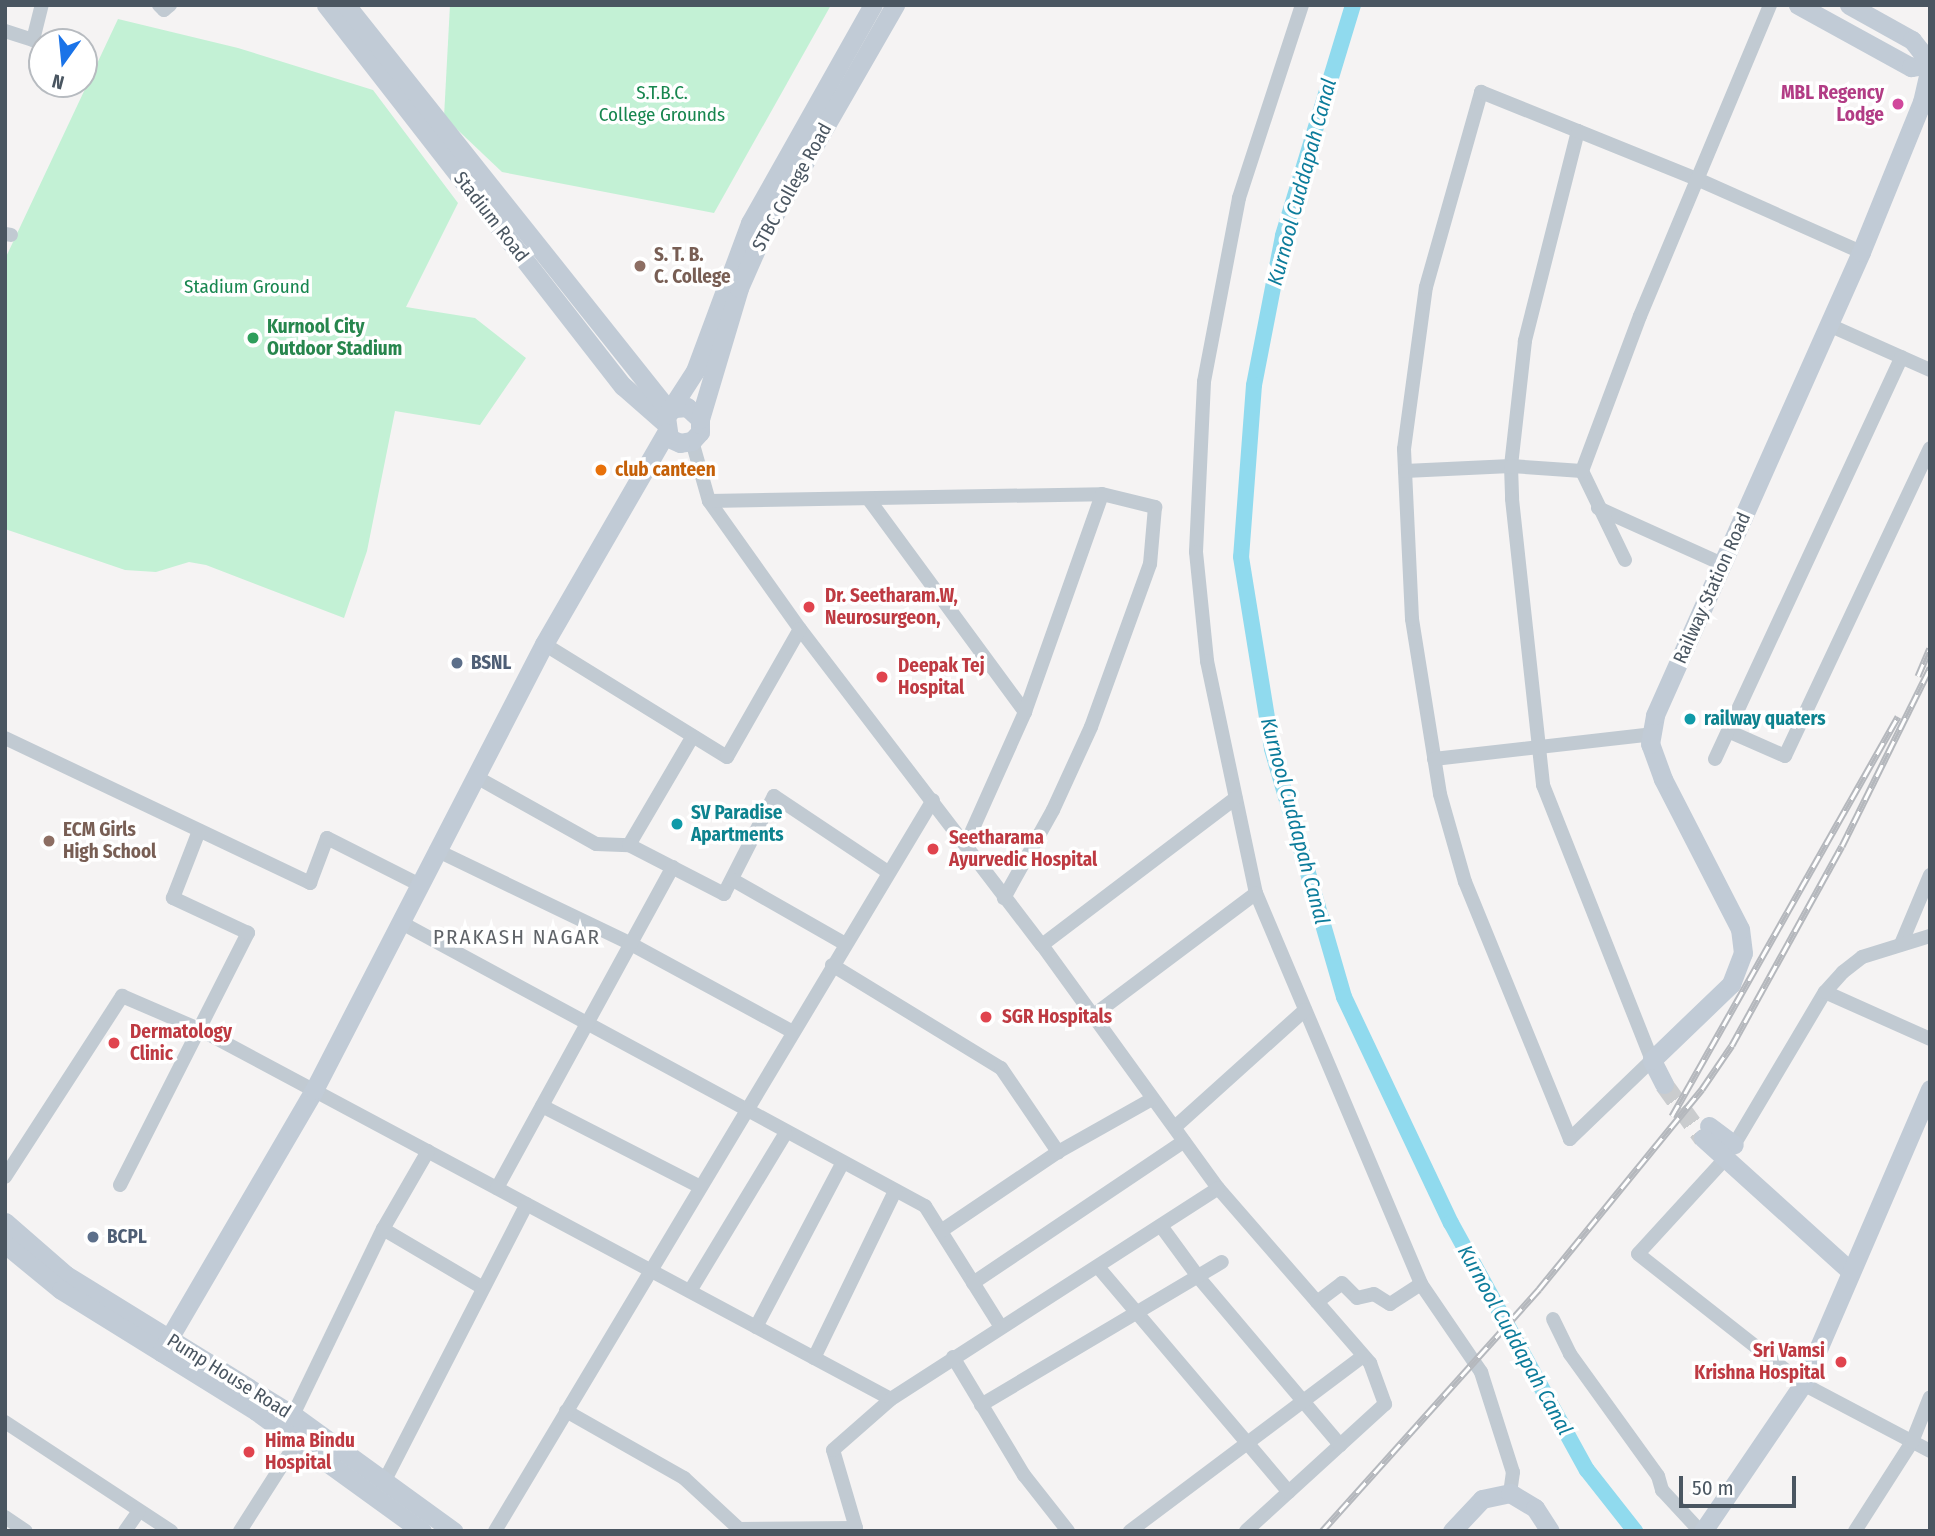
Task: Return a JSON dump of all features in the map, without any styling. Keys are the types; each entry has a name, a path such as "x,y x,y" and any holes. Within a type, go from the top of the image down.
{"street":[{"path":"5,31 33,40 42,5"},
{"path":"159,5 164,10 170,5"},
{"name":"Stadium Road","path":"326,5 623,386 669,419"},
{"name":"Stadium Road","path":"346,5 669,419"},
{"name":"STBC College Road","path":"165,1345 314,1090 418,884 478,778 544,644 695,371 750,223 873,5"},
{"name":"STBC College Road","path":"700,419 738,288 761,238 895,5"},
{"path":"1302,5 1239,198 1204,382 1196,552 1207,661 1256,893 1421,1284 1481,1371 1513,1472 1510,1493"},
{"path":"1625,560 1582,471 1697,179 1770,5"},
{"path":"1798,5 1911,67 1930,64 1912,40 1849,5"},
{"name":"Railway Station Road","path":"1661,1073 1731,984 1743,953 1740,929 1662,779 1650,744 1655,715 1861,252 1922,102 1930,64"},
{"path":"1578,131 1525,341 1511,466 1543,785 1661,1073 1570,1139 1465,882 1434,759 1412,618 1404,449 1426,287 1481,92 1578,131 1697,179 1861,252"},
{"path":"1829,325 1930,370"},
{"path":"1715,759 1902,357"},
{"path":"687,407 700,419 700,432 692,441 680,443 669,419 687,407"},
{"path":"692,441 709,501 800,629 1042,945 1091,1017 1218,1188 1363,1356 1385,1404 1246,1531"},
{"path":"1728,731 1785,756 1930,448"},
{"path":"1405,471 1511,466 1582,471"},
{"path":"709,501 870,501 1102,494 1155,507 1150,564 1091,727 1053,810 1004,898"},
{"path":"966,844 1025,712 1102,494"},
{"path":"870,501 1025,712"},
{"path":"1598,508 1723,564"},
{"path":"544,644 727,757 800,629"},
{"path":"1434,759 1652,734"},
{"path":"629,845 693,736"},
{"path":"5,738 310,883 327,838 418,884"},
{"path":"478,778 596,844 629,845 723,894 733,880 774,796 888,872"},
{"path":"1042,945 1236,798"},
{"path":"495,1531 933,800"},
{"path":"120,1185 248,933 173,898 199,831"},
{"path":"436,850 631,944 793,1032"},
{"path":"497,1188 673,867"},
{"path":"1901,944 1930,875"},
{"path":"733,880 845,944"},
{"path":"1091,1017 1256,893"},
{"path":"400,922 747,1108 785,1133 842,1164 925,1206 1000,1327"},
{"path":"1930,936 1862,957 1825,992 1729,1153 1638,1254 1803,1384 1930,1451"},
{"path":"832,965 1001,1068 1058,1152"},
{"path":"1825,992 1930,1039"},
{"path":"5,1177 122,996 201,1030 891,1399"},
{"path":"1175,1127 1305,1010"},
{"path":"1553,1319 1570,1353 1629,1443 1658,1476 1662,1490 1702,1531 1803,1384 1849,1270 1930,1089"},
{"path":"941,1231 1058,1152 1152,1099"},
{"path":"542,1106 700,1187"},
{"path":"1706,1132 1849,1270"},
{"path":"690,1291 785,1133"},
{"path":"973,1283 1184,1141"},
{"path":"240,1531 298,1440 293,1415 383,1229 428,1151"},
{"path":"756,1326 842,1164"},
{"path":"566,1411 684,1478 739,1529 856,1528 833,1450 891,1399 1218,1188"},
{"path":"814,1358 895,1191"},
{"path":"385,1480 527,1204"},
{"name":"Pump House Road","path":"5,1222 66,1275 165,1345 293,1415 453,1531"},
{"path":"1161,1226 1199,1278 1340,1445"},
{"path":"383,1229 483,1288"},
{"path":"5,1244 61,1290 165,1345 422,1531"},
{"path":"981,1405 1222,1262"},
{"path":"1098,1267 1140,1312 1289,1492"},
{"path":"1317,1302 1342,1283 1357,1298 1374,1294 1390,1304 1421,1284"},
{"path":"1130,1531 1363,1356"},
{"path":"953,1357 1024,1475 1068,1531"},
{"path":"1855,1531 1912,1442 1930,1398"},
{"path":"5,1422 171,1531"},
{"path":"1452,1531 1482,1499 1510,1493 1535,1508 1550,1531"},
{"path":"125,1531 139,1511"},
{"path":"5,1517 26,1531"}],"green space":[{"name":"S.T.B.C. College Grounds","path":"450,5 831,5 714,213 502,172 444,117"},
{"name":"Kurnool City Outdoor Stadium","path":"118,19 238,48 373,90 458,203 406,307 475,318 526,358 480,425 395,411 367,551 344,618 206,565 189,562 156,572 125,570 5,529 5,259 81,98 98,98 98,61"}],"waterway":[{"name":"Kurnool Cuddapah Canal","path":"1353,5 1283,236 1254,385 1241,557 1272,749 1344,997 1451,1223 1587,1470 1635,1531"}],"tunnel":[{"path":"1664,1084 1703,1138"}],"railway":[{"path":"1918,676 1930,648"},
{"path":"1322,1531 1539,1289 1702,1089 1732,1045 1842,846 1930,668"},
{"path":"1672,1116 1898,717"}],"place":[{"name":"MBL Regency Lodge","path":"1898,104"},
{"name":"S. T. B. C. College","path":"640,266"},
{"name":"Kurnool City Outdoor Stadium","path":"253,338"},
{"name":"club canteen","path":"601,470"},
{"name":"Dr. Seetharam.W, Neurosurgeon,","path":"809,607"},
{"name":"BSNL","path":"457,663"},
{"name":"Deepak Tej Hospital","path":"882,677"},
{"name":"railway quaters","path":"1690,719"},
{"name":"SV Paradise Apartments","path":"677,824"},
{"name":"ECM Girls High School","path":"49,841"},
{"name":"Seetharama Ayurvedic Hospital","path":"933,849"},
{"name":"SGR Hospitals","path":"986,1017"},
{"name":"Dermatology Clinic","path":"114,1043"},
{"name":"BCPL","path":"93,1237"},
{"name":"Sri Vamsi Krishna Hospital","path":"1841,1362"},
{"name":"Hima Bindu Hospital","path":"249,1452"}],"district":[{"name":"PRAKASH NAGAR","path":"517,937"}],"park label":[{"name":"Stadium Ground","path":"247,287"}]}
